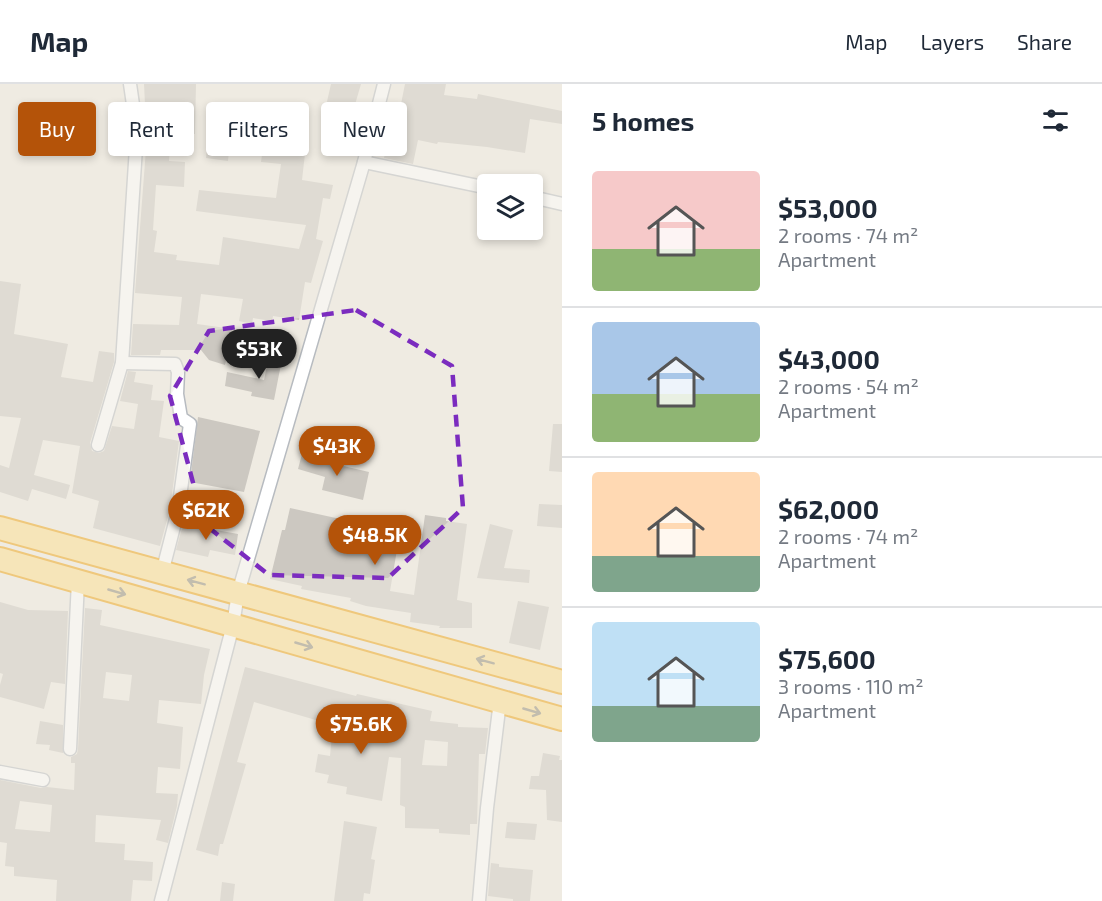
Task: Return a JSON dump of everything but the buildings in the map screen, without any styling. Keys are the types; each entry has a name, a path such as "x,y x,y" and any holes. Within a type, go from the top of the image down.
{"highway":[{"path":"0,528 562,682"},
{"path":"0,559 562,719"}],"street":[{"path":"98,446 122,363 137,132 130,84"},
{"path":"161,901 233,625 238,593 364,162 384,84"},
{"path":"364,162 477,186"},
{"path":"543,200 562,204"},
{"path":"122,363 175,364 178,372 177,394 181,418 190,424 178,511 162,573"},
{"path":"70,749 78,581"},
{"path":"479,901 500,701"},
{"path":"0,772 43,780"}],"highlighted area":[{"path":"356,310 452,366 463,508 388,578 269,575 204,524 170,396 209,331"}]}
